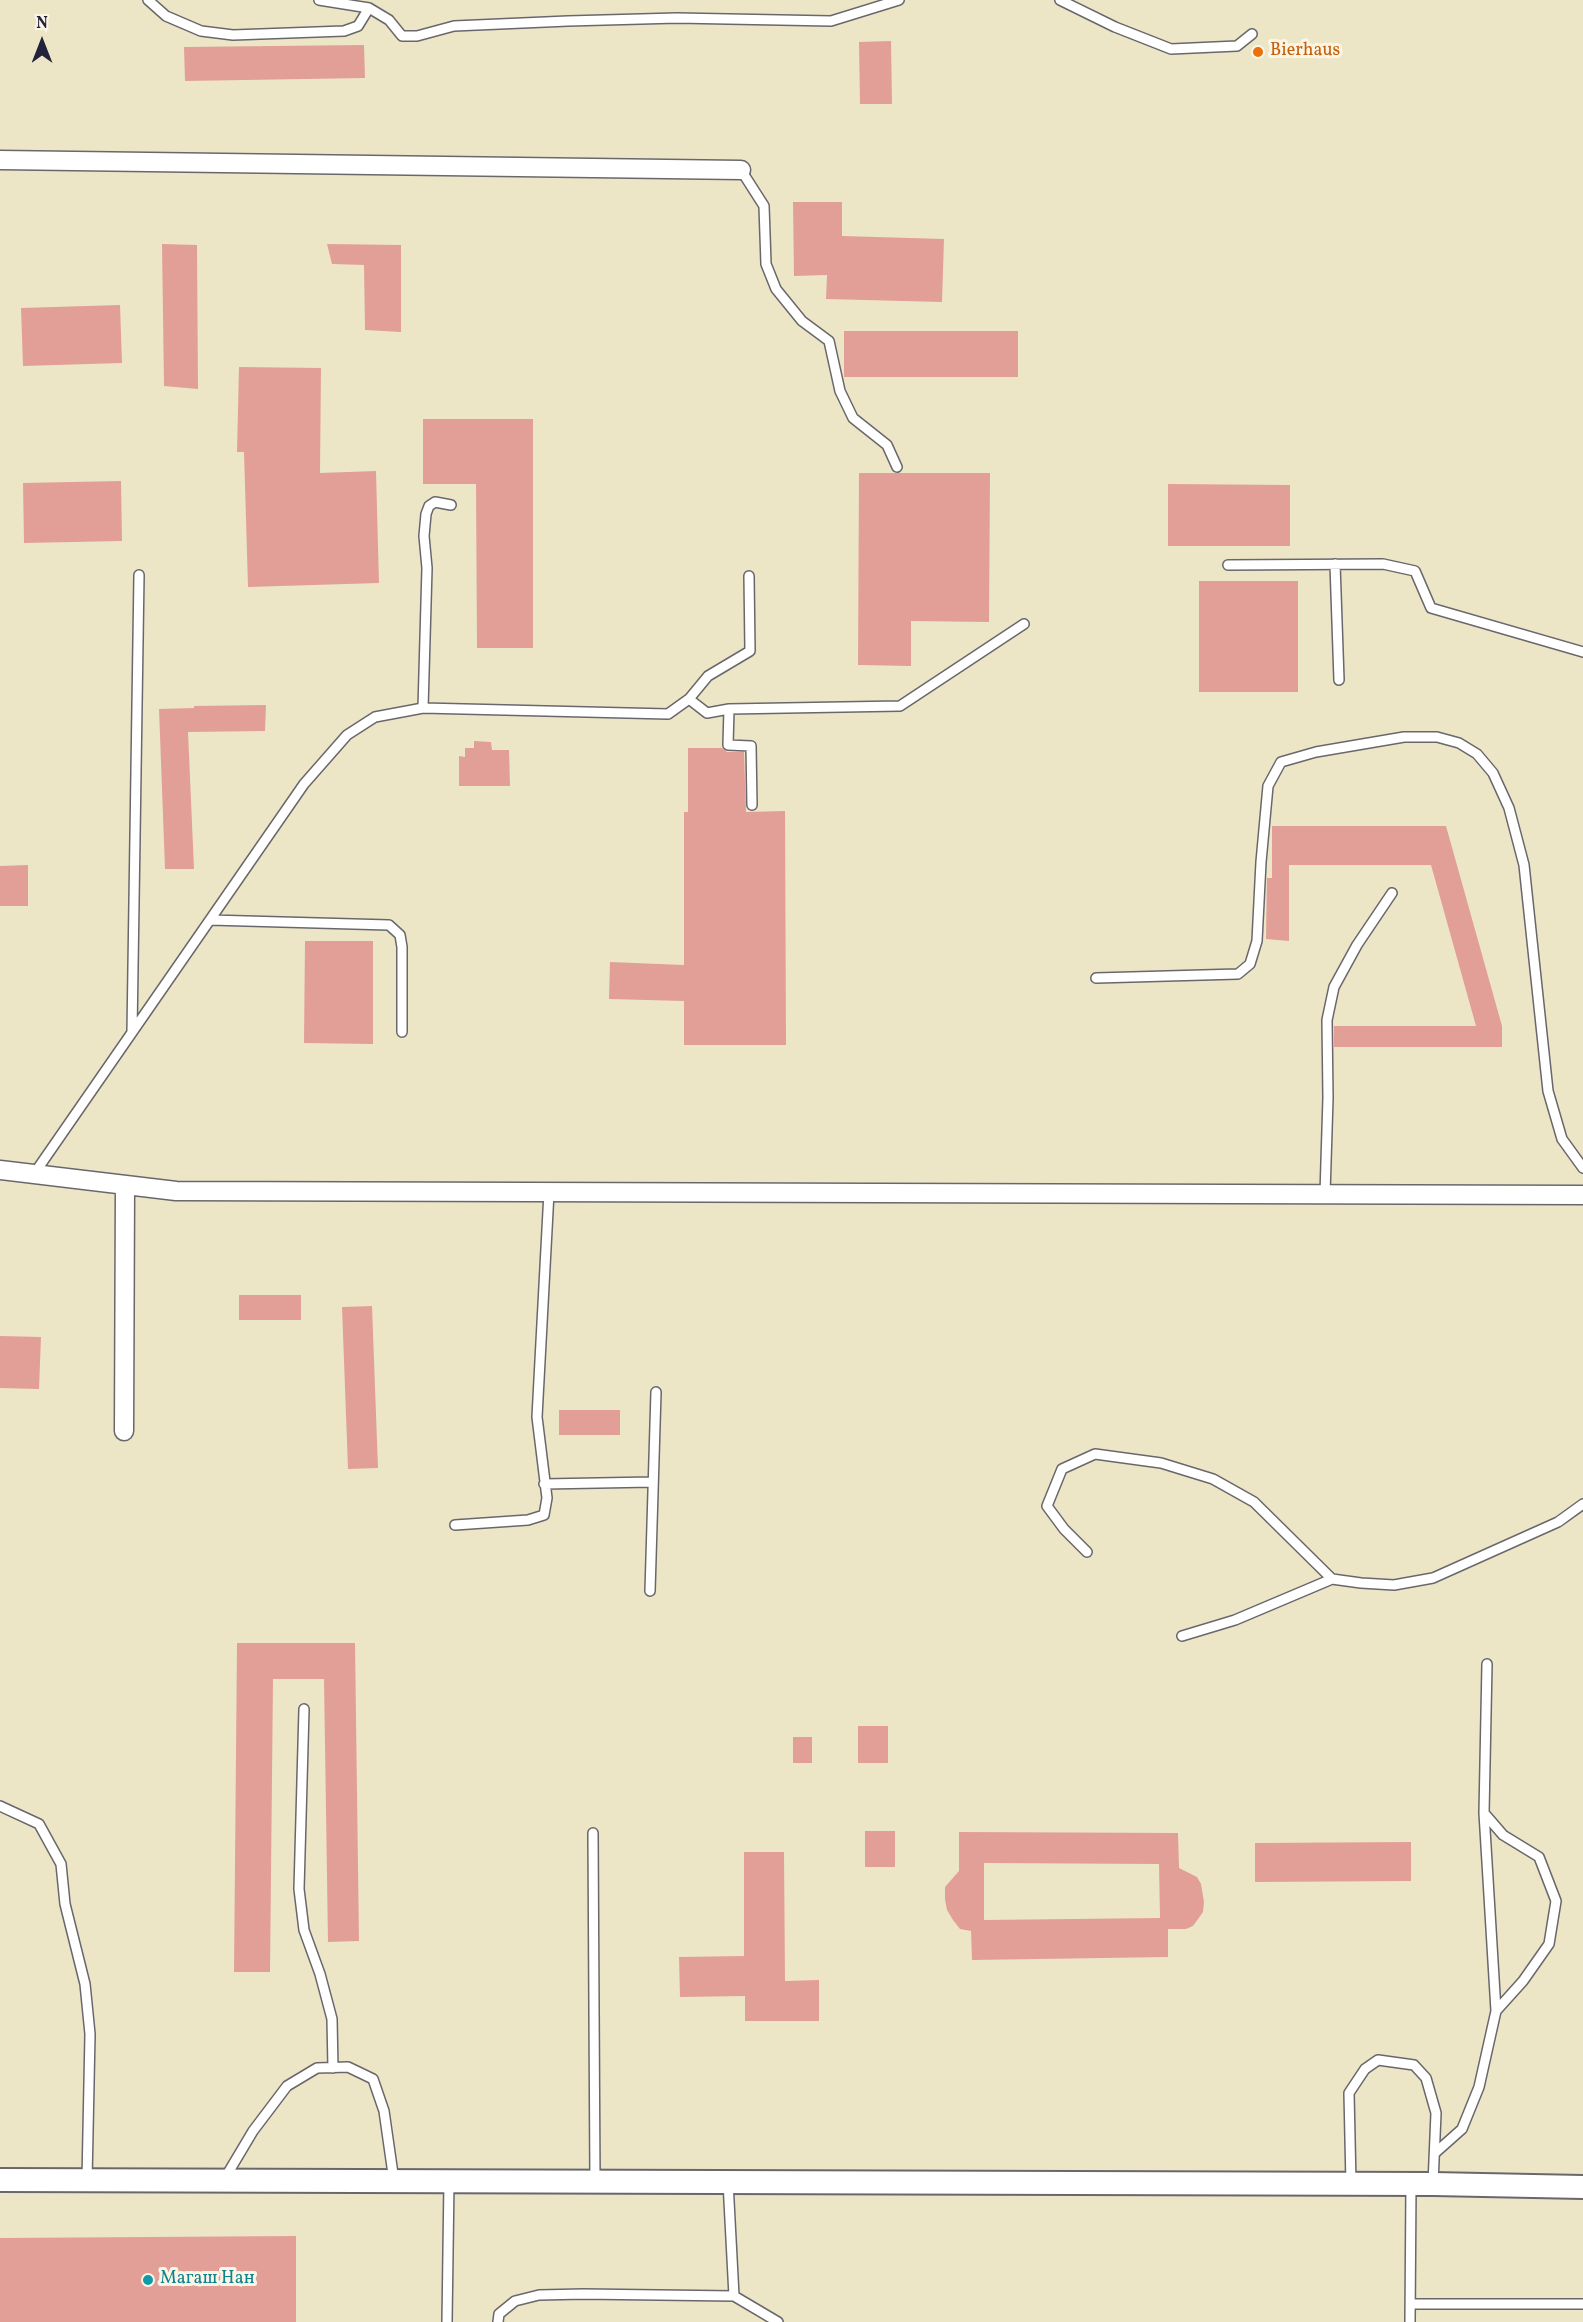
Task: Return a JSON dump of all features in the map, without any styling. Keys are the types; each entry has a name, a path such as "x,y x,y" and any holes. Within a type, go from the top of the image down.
{"street":[{"path":"0,160 741,170"},
{"path":"0,1170 176,1191 1583,1195"},
{"path":"124,1431 125,1185"},
{"path":"0,2180 1422,2184 1583,2187"}],"lane":[{"path":"148,0 166,16 201,31 233,35 344,31 358,26 369,8"},
{"path":"319,0 369,8 389,20 402,36 417,36 454,26 568,21 677,18 831,21 899,0"},
{"path":"1060,0 1115,27 1171,49 1237,46 1252,34"},
{"path":"741,170 764,206 766,264 776,289 802,321 829,341 840,391 853,418 886,445 897,467"},
{"path":"423,708 427,568 424,536 426,514 429,506 435,502 451,505"},
{"path":"1335,564 1339,680"},
{"path":"1228,565 1383,564 1415,571 1431,608 1583,652"},
{"path":"132,1032 139,575"},
{"path":"34,1174 304,784 347,735 375,717 423,708 669,714 689,699 708,676 750,651 749,576"},
{"path":"689,699 707,713 729,709 900,706 1024,624"},
{"path":"729,709 728,745 751,746 752,805"},
{"path":"1096,978 1238,974 1250,964 1257,941 1268,786 1281,762 1317,752 1404,737 1437,737 1459,742 1477,754 1493,773 1509,808 1524,865 1548,1091 1562,1139 1583,1168"},
{"path":"1325,1194 1327,1020 1334,987 1357,945 1392,893"},
{"path":"210,920 389,925 400,934 402,947 402,1032"},
{"path":"455,1525 528,1520 544,1515 546,1498 537,1417 549,1192"},
{"path":"650,1591 656,1392"},
{"path":"1087,1552 1064,1529 1047,1506 1062,1469 1095,1454 1161,1463 1213,1479 1254,1502 1332,1579"},
{"path":"544,1484 652,1482"},
{"path":"1182,1635 1235,1620 1332,1579 1394,1585 1433,1578 1558,1521 1583,1504"},
{"path":"1434,2153 1462,2129 1479,2087 1496,2011 1484,1813 1487,1664"},
{"path":"304,1709 299,1889 304,1930 320,1974 332,2019 333,2068"},
{"path":"0,1806 39,1824 61,1864 65,1904 85,1984 90,2034 87,2180"},
{"path":"1484,1813 1503,1835 1539,1857 1556,1901 1549,1944 1523,1981 1496,2011"},
{"path":"593,1833 595,2182"},
{"path":"1352,2184 1350,2093 1365,2069 1378,2060 1414,2065 1426,2078 1436,2113 1434,2153 1422,2184 1410,2322"},
{"path":"223,2181 253,2130 287,2086 317,2068 348,2067 373,2079 384,2111 394,2181"},
{"path":"447,2322 449,2181"},
{"path":"728,2182 734,2296"},
{"path":"498,2322 500,2314 516,2301 539,2295 734,2296 778,2322"},
{"path":"1411,2304 1583,2304"}],"building":[{"path":"891,41 892,104 860,104 859,42"},
{"path":"364,45 365,78 185,81 184,47"},
{"path":"793,202 842,202 842,236 944,239 942,302 826,299 827,275 794,276"},
{"path":"162,244 197,245 198,389 164,386"},
{"path":"327,244 401,245 401,332 365,330 364,265 332,264"},
{"path":"120,305 122,363 23,366 21,308"},
{"path":"844,331 1018,331 1018,377 844,377"},
{"path":"239,367 321,368 320,473 376,471 379,583 248,587 244,452 237,452"},
{"path":"423,419 533,419 533,648 477,648 476,484 423,484"},
{"path":"859,473 990,473 989,622 911,621 911,666 858,665"},
{"path":"121,481 122,541 24,543 23,483"},
{"path":"1168,484 1290,485 1290,546 1168,546"},
{"path":"1199,581 1298,581 1298,692 1199,692"},
{"path":"266,705 265,731 188,732 194,869 165,869 159,709"},
{"path":"474,741 491,742 492,750 509,750 510,786 459,786 459,756 465,757 465,748 474,748"},
{"path":"688,748 722,748 727,752 744,752 746,812 785,811 786,1045 684,1045 684,1001 609,999 610,962 684,965 684,812 688,812"},
{"path":"1272,826 1446,826 1502,1026 1502,1047 1334,1047 1334,1026 1476,1026 1431,865 1289,865 1289,941 1266,939 1267,878 1272,878"},
{"path":"28,865 28,906 0,906 0,866"},
{"path":"305,941 373,941 373,1044 304,1043"},
{"path":"239,1295 301,1295 301,1320 239,1320"},
{"path":"372,1306 378,1468 348,1469 342,1307"},
{"path":"0,1336 41,1337 39,1389 0,1388"},
{"path":"559,1410 620,1410 620,1435 559,1435"},
{"path":"237,1643 355,1643 359,1941 328,1942 324,1679 273,1679 270,1972 234,1972"},
{"path":"858,1726 888,1726 888,1763 858,1763"},
{"path":"793,1737 812,1737 812,1763 793,1763"},
{"path":"865,1831 895,1831 895,1867 865,1867"},
{"path":"959,1832 1178,1833 1179,1868 1197,1877 1201,1884 1203,1912 1193,1926 1186,1929 1168,1929 1168,1957 972,1960 971,1931 960,1929 947,1910 945,1899 945,1887 959,1871","holes":["984,1863 1159,1864 1160,1918 984,1920"]},
{"path":"1411,1842 1411,1881 1255,1882 1255,1843"},
{"path":"744,1852 784,1852 785,1981 819,1980 819,2021 745,2021 745,1996 680,1997 679,1957 744,1956"},
{"name":"Магаш Нан","path":"296,2236 296,2322 0,2322 0,2238"}],"place":[{"name":"Bierhaus","path":"1258,52"},
{"name":"Магаш Нан","path":"148,2280"}]}
